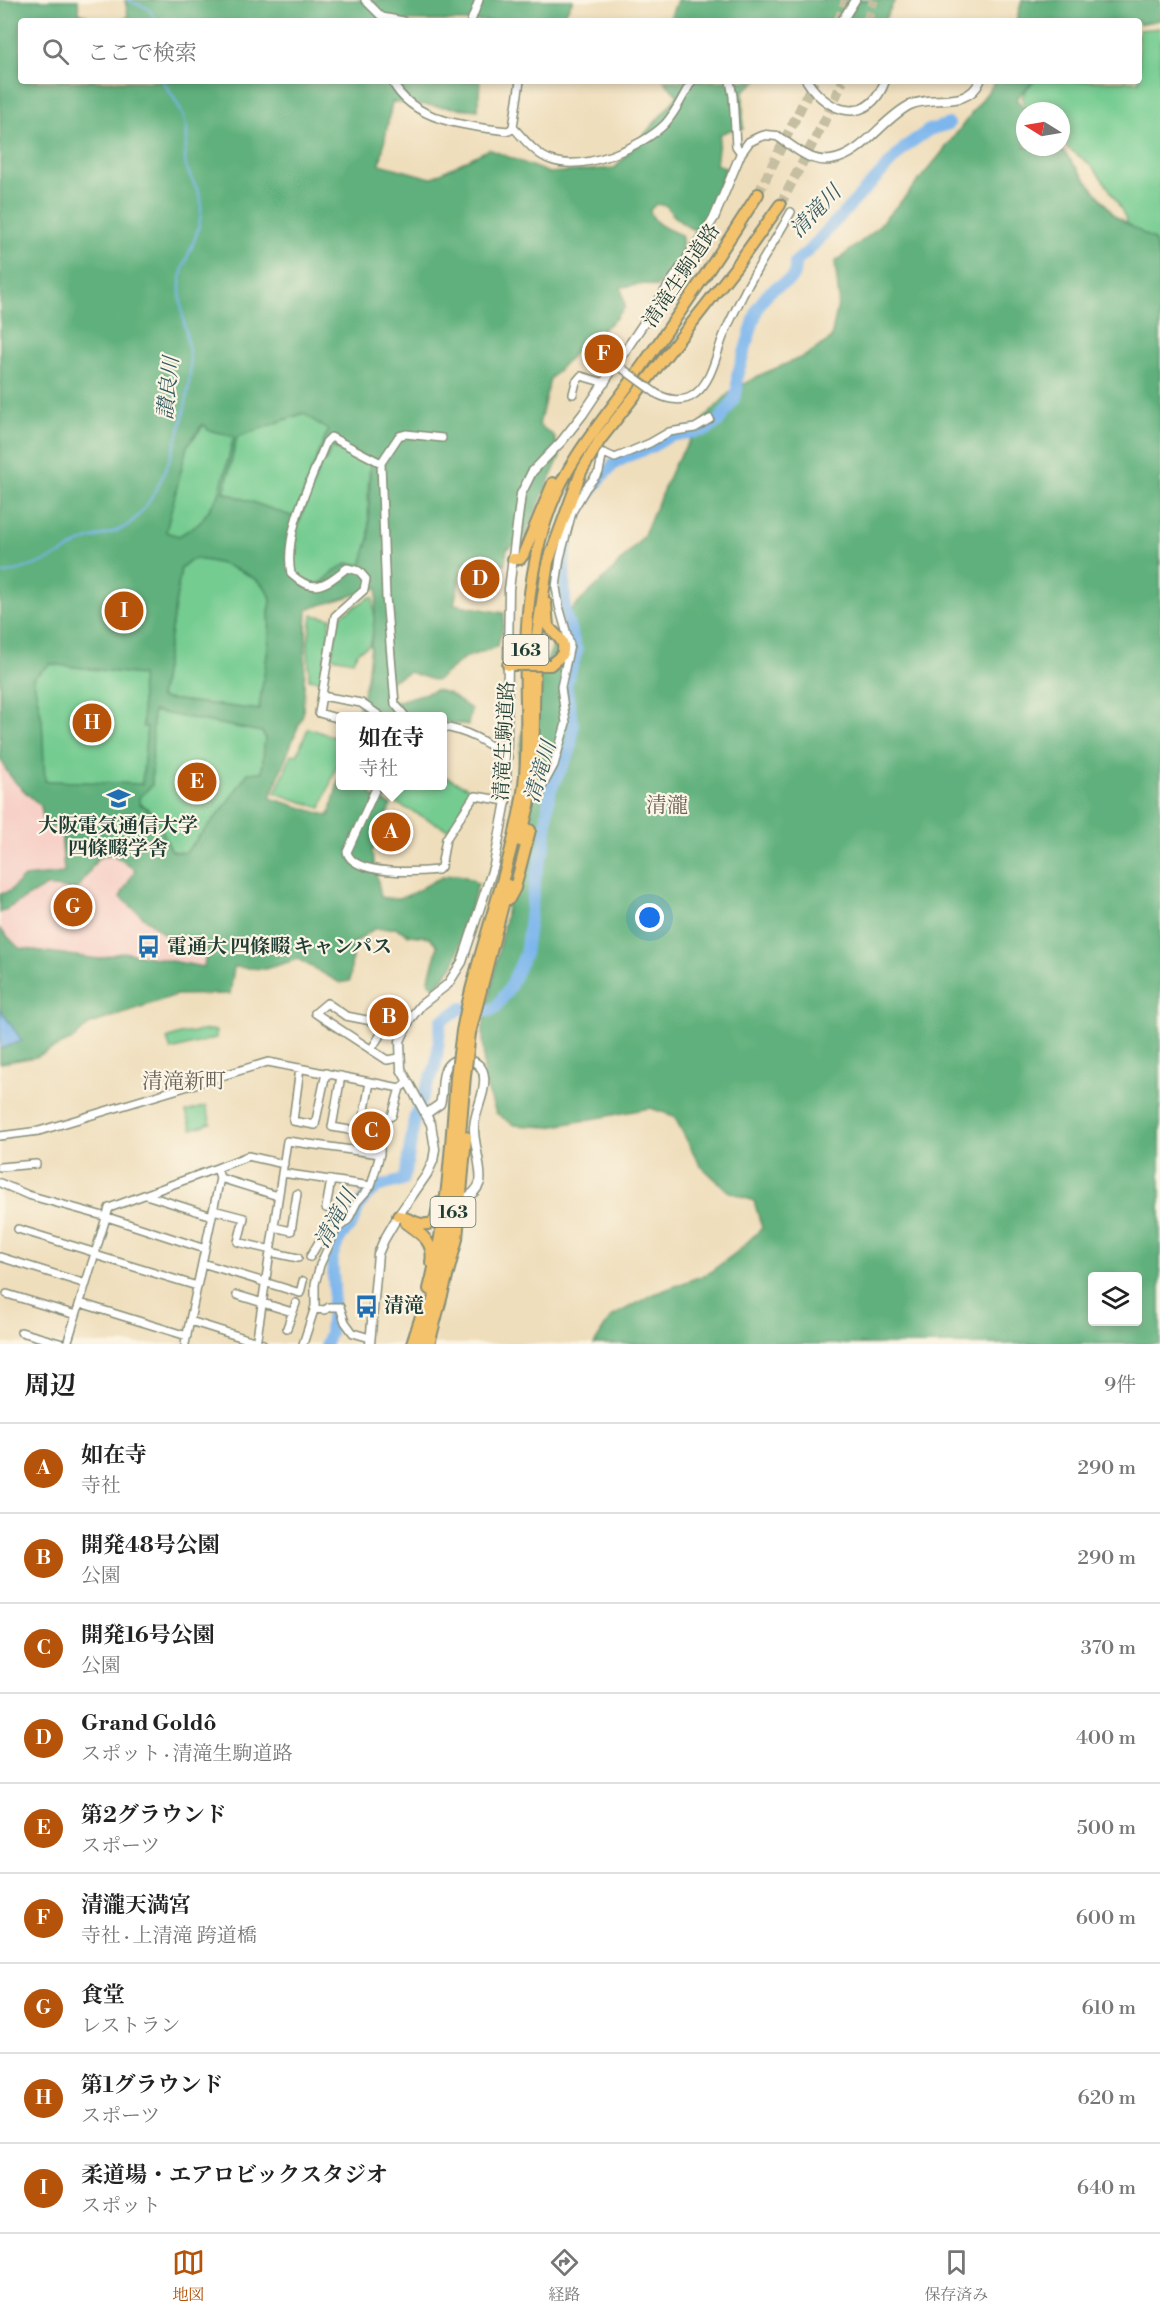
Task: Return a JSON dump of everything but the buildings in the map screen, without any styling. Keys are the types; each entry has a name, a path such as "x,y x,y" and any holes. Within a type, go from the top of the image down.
{"highway":[{"name":"清滝生駒道路","path":"412,1344 435,1269 442,1233 453,1119 478,958 505,873 523,790 527,717 525,650 534,557 550,507 566,471 685,306 758,194"},
{"name":"清滝生駒道路","path":"466,1032 529,805 534,746 535,649 548,562 556,535 581,472 600,441 735,268 780,205"},
{"name":"163","path":"513,559 520,559 523,555 561,468 588,440"},
{"path":"499,919 515,888 525,854 538,786 542,642 556,535"},
{"path":"508,665 550,665 559,659 563,650 562,641 546,621 546,601"},
{"path":"542,642 546,635 553,632"},
{"name":"清滝生駒道路","path":"420,1344 441,1273 453,1216 462,1092 460,1076"},
{"path":"429,1344 457,1242 464,1184 466,1133 462,1092"},
{"path":"398,1216 424,1226 435,1221 453,1119"},
{"path":"398,1216 425,1236 430,1246 432,1256 419,1321"}],"street":[{"path":"364,0 383,18"},
{"path":"472,18 479,0"},
{"path":"844,18 855,0"},
{"path":"394,84 405,101 448,121 509,131 513,127 520,84"},
{"path":"513,127 549,160 567,164 595,160 621,151 660,129 676,110 690,84"},
{"path":"731,84 734,96 736,146 741,153"},
{"path":"810,84 831,105 847,111 860,111 867,108 877,97 884,84"},
{"path":"314,1309 325,1310 340,1307 345,1322 353,1333 370,1341 378,1254 398,1216 433,1161 434,1135 425,1112 406,1087 399,1058 400,1041 410,1019 421,1005 448,984 462,962 494,865 506,801 509,589 519,505 527,480 561,442 604,383 620,367 714,218 741,153 749,142 759,137 777,136 814,159 837,158 853,150 888,120 912,104 960,98 971,94 978,84"},
{"path":"620,367 667,399 693,396 702,388 713,367 724,335 748,287 791,212"},
{"path":"573,394 576,382 581,376 604,383"},
{"path":"538,786 542,787 554,765 566,729 561,687 570,645 556,587 560,558 572,512 586,488 599,472 604,453 615,458 651,443 669,432 695,428 710,419"},
{"path":"401,712 395,704 381,463 399,436 406,434 442,438"},
{"path":"336,718 319,712 334,616 364,590 366,579 359,571 347,568 328,582 318,586 306,586 291,574 289,553 292,535 326,442 331,437 381,463"},
{"path":"322,696 362,703 374,712"},
{"path":"447,728 463,730 480,738 508,757"},
{"path":"375,790 347,852 349,859 354,864 367,868 400,872 438,870 441,867 446,839 473,798 476,796 506,801"},
{"path":"399,1058 387,1060 315,1013 327,1003 346,1016 387,1024 403,1032"},
{"path":"371,1050 387,1024"},
{"path":"425,1112 440,1104 442,1077 449,1063 454,1059 462,1059 473,1061 480,1066 484,1077 474,1128 475,1150 481,1175 480,1184 472,1195 461,1202"},
{"path":"0,1136 39,1131 268,1062 406,1087"},
{"path":"300,1068 293,1122 315,1125 326,1073"},
{"path":"341,1076 332,1127 361,1132 369,1082"},
{"path":"310,1257 320,1240 348,1220 357,1202 371,1186 380,1154 381,1120 392,1116 406,1087"},
{"path":"190,1321 258,1343 287,1142 380,1154"},
{"path":"21,1332 65,1344 109,1208 248,1155 284,1164"},
{"path":"0,1167 36,1164"},
{"path":"80,1303 186,1340 220,1178 217,1168"},
{"path":"282,1173 371,1186"},
{"path":"220,1178 278,1196"},
{"path":"331,1180 326,1208 342,1211 348,1220"},
{"path":"0,1183 28,1195 205,1248"},
{"path":"464,1184 476,1189"},
{"path":"274,1227 291,1231 297,1194"},
{"path":"145,1195 212,1213 244,1218 238,1242 298,1258"},
{"path":"18,1229 198,1286"},
{"path":"303,1344 314,1309 316,1276 336,1230"},
{"path":"0,1257 86,1284"},
{"path":"202,1263 300,1293 303,1281"},
{"path":"7,1294 76,1314"},
{"path":"237,1295 292,1312"},
{"path":"287,1328 296,1303"}],"shaded area":[{"path":"0,610 216,944 210,968 150,970 0,946"}],"green space":[{"path":"0,0 78,0 79,13 92,18 18,18 18,84 480,84 478,110 392,102 380,164 431,178 489,149 549,173 615,168 678,96 667,84 753,84 743,91 743,129 720,134 716,164 726,168 706,219 696,230 679,221 667,206 656,204 650,210 658,223 681,235 682,249 676,263 657,287 646,284 621,287 625,307 614,320 576,351 550,379 539,425 554,436 560,456 523,540 507,549 505,564 463,564 454,604 504,613 503,628 497,647 464,658 436,681 409,672 389,682 392,703 436,690 448,693 471,709 468,725 447,723 447,712 358,712 367,678 378,588 307,609 303,714 270,798 329,816 336,790 373,790 371,795 391,805 372,852 381,897 395,898 408,895 440,878 451,875 464,876 478,884 454,964 436,987 429,983 437,945 429,937 409,935 396,928 374,929 353,944 350,981 340,983 298,959 265,969 234,967 230,994 176,995 88,1025 75,1038 36,1057 0,1063 0,929 19,948 98,959 123,952 204,967 206,949 199,938 166,936 120,897 135,870 112,854 98,858 77,890 46,886 0,913 0,894 10,891 24,877 64,873 61,826 45,829 41,806 23,790 3,765 0,757","holes":["303,413 329,431 294,517 224,492 237,437","202,425 205,425 208,430 234,436 219,495 200,523 179,536 166,532 187,446","331,447 370,459 369,539 361,565 344,565 323,582 315,583 299,576 293,567 297,539 293,538 322,460 326,461","196,559 239,570 260,582 267,590 271,601 270,624 259,710 160,698 181,568 189,561","50,664 141,675 143,727 147,727 142,784 45,781 42,720 33,678","153,711 262,732 265,737 262,772 248,773 222,810 185,853 172,851 154,814 140,804 139,798 152,785"]},
{"path":"125,0 573,0 563,18 126,18 128,15"},
{"path":"677,0 895,0 886,18 670,18"},
{"path":"1022,0 1160,0 1160,20 1142,23 1142,18 1017,18"},
{"path":"1160,28 1160,338 1125,217 1104,181 1085,160 1070,149 1070,102 1024,102 1022,98 1030,84 1142,84 1142,30"},
{"path":"994,84 1031,84 1016,99 1019,102 1016,102 1016,156 1067,156 1115,216 1154,240 1160,259 1160,1344 594,1344 611,1317 652,1295 709,1273 738,1251 762,1228 754,1201 728,1191 700,1165 674,1116 650,1108 549,1127 514,1125 496,1113 484,1080 483,1027 505,920 520,818 517,778 526,705 570,611 643,537 674,465 704,419 731,391 760,375 805,356 831,339 839,299 835,262 872,233 940,155"},
{"path":"304,413 329,431 294,518 224,492 237,437"},
{"path":"205,424 208,430 235,436 219,495 200,523 179,536 151,530 176,489 187,446"},
{"path":"331,447 359,457 360,454 370,459 369,539 361,566 348,563 324,581 313,583 306,581 296,573 292,563 296,539 293,538 322,459"},
{"path":"196,559 227,566 250,576 267,590 271,599 268,648 259,710 160,698 181,568 189,561"},
{"path":"373,597 375,627 370,645 358,651 353,661 331,657 340,616"},
{"path":"312,615 331,618 321,681 309,679 308,643"},
{"path":"50,664 142,675 143,727 147,727 142,784 44,781 42,720 33,678"},
{"path":"152,711 262,732 265,737 262,772 248,773 222,810 185,853 172,851 154,814 140,804 139,798 152,785"},
{"path":"308,728 336,738 336,768 321,808 275,793 292,754 297,755"},
{"path":"447,777 473,790 451,828 447,829 380,795 382,790 447,790"},
{"path":"216,1031 216,1038 171,1050 167,1039 180,1034"},
{"path":"206,1106 211,1123 192,1129 186,1112"}],"water":[{"path":"0,1009 22,1041 0,1049"}],"waterway":[{"name":"讃良川","path":"127,0 148,8 155,18"},
{"name":"讃良川","path":"0,574 41,563 85,541 123,528 137,517 150,500 161,479 179,433 190,370 180,285 183,268 196,237 201,202 185,162 187,134 185,120 165,84"},
{"name":"清滝川","path":"326,1344 330,1333 334,1289 332,1257 341,1236 352,1224 359,1206 367,1195 380,1186 403,1180 415,1115 436,1065 441,1021 462,1008 490,1011 496,1007 510,987 525,954 536,874 545,845 551,789 570,751 573,727 566,685 577,651 565,613 564,563 569,532 576,512 614,464 670,436 707,430 718,422 733,401 737,391 737,376 758,307 776,287 792,278 795,262 906,146 929,130 949,124"}],"tunnel":[{"path":"839,18 846,0"},
{"path":"868,18 874,0"},
{"path":"758,194 813,84"},
{"path":"780,205 842,84"}],"place":[{"name":"清瀧天満宮","path":"604,354"},
{"name":"Grand Goldô","path":"480,579"},
{"name":"柔道場・エアロビックスタジオ","path":"124,611"},
{"name":"第1グラウンド","path":"92,723"},
{"name":"第2グラウンド","path":"197,782"},
{"name":"大阪電気通信大学 四條畷学舎","path":"118,798"},
{"name":"如在寺","path":"391,832"},
{"name":"食堂","path":"73,907"},
{"name":"電通大 四條畷 キャンパス","path":"149,947"},
{"name":"開発48号公園","path":"389,1017"},
{"name":"開発16号公園","path":"371,1131"},
{"name":"清滝","path":"366,1306"}],"district":[{"name":"清瀧","path":"667,806"},
{"name":"清滝新町","path":"184,1082"}]}
